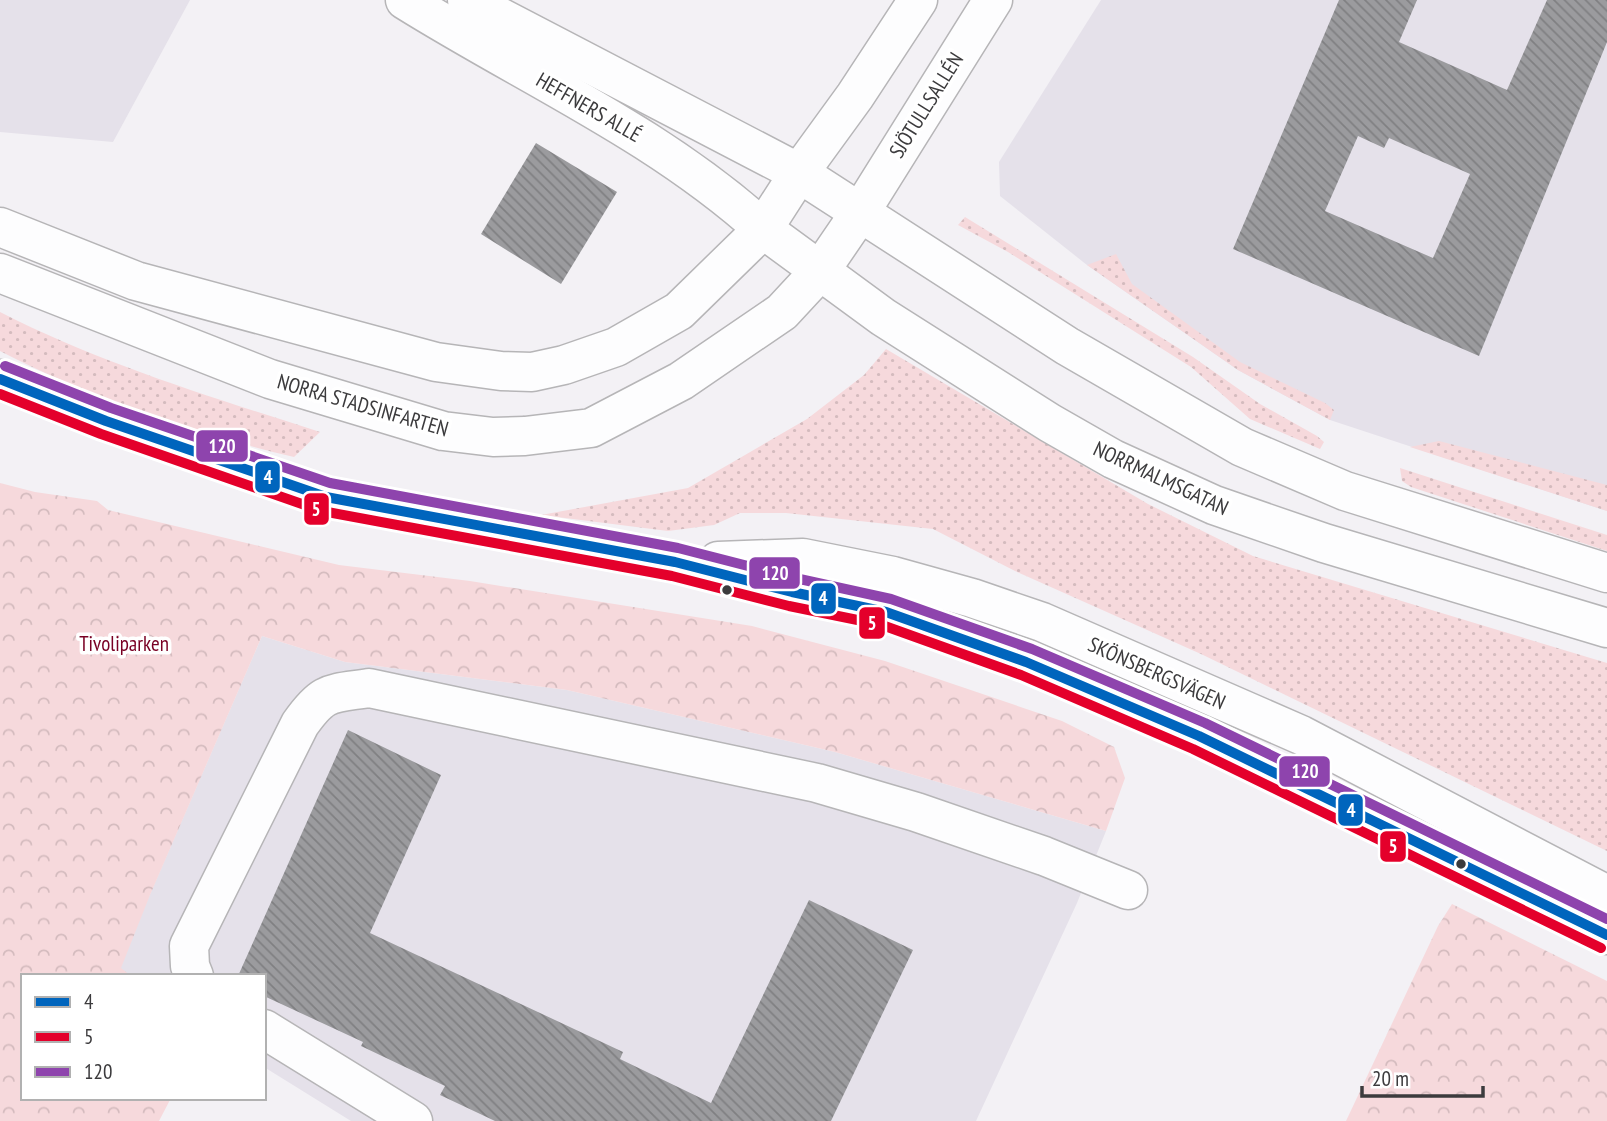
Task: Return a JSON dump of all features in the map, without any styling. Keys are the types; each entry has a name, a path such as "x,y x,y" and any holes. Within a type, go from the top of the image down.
{"street":[{"name":"HEFFNERS ALLÉ","path":"405,0 636,133 729,198 763,229"},
{"name":"HEFFNERS ALLÉ","path":"467,0 799,173"},
{"path":"0,227 136,281 436,362 502,371 532,372 564,365 616,348 679,311 763,229 918,0"},
{"name":"SJÖTULLSALLÉN","path":"820,271 861,211 993,0"},
{"path":"799,173 1067,346 1242,447 1345,491 1607,573"},
{"name":"NORRMALMSGATAN","path":"763,229 883,317 1050,423 1113,459 1214,505 1324,543 1607,628"},
{"name":"NORRA STADSINFARTEN","path":"0,273 270,379 443,431 493,437 591,428 681,381 760,328 782,312 820,271"},
{"name":"SKÖNSBERGSVÄGEN","path":"0,379 106,421 326,497 675,562 792,592 886,612 1026,662 1199,736 1607,935"},
{"name":"SKÖNSBERGSVÄGEN","path":"675,562 803,558 893,576 972,598 1042,622 1301,735 1607,895"},
{"path":"193,974 189,946 299,724 312,706 327,695 369,688 817,783 1044,856 1128,890"},
{"path":"266,1030 413,1121"}],"shaded area":[{"path":"0,0 190,0 113,142 0,132"},
{"path":"1101,0 1607,0 1607,511 1330,420 1238,370 1087,265 1000,196 999,162"},
{"path":"262,636 345,662 567,690 835,752 1106,831 1077,903 976,1121 351,1121 266,1068 266,974 126,974 118,968"}],"green space":[{"path":"965,217 1193,357 1260,404 1317,436 1324,442 1320,449 1250,419 1191,367 1008,252 958,225"},
{"path":"1116,254 1132,284 1240,362 1325,403 1334,410 1330,420 1238,370 1087,265"},
{"path":"0,312 117,364 320,432 294,457 144,413 71,384 0,351"},
{"path":"886,349 1148,504 1253,556 1607,663 1607,851 1201,654 1015,571 933,529 786,513 740,513 714,525 668,531 541,515 688,488 807,419 864,375"},
{"path":"1439,441 1607,485 1607,511 1410,447"},
{"path":"1400,468 1607,535 1607,551 1411,487 1402,481"},
{"name":"Tivoliparken","path":"0,483 35,492 97,501 108,510 339,565 470,581 752,626 885,661 1062,721 1114,747 1125,778 1106,831 835,752 567,690 345,662 262,636 121,968 128,974 21,974 21,1100 170,1100 159,1121 0,1121"},
{"path":"1452,904 1607,981 1607,1121 1346,1121 1438,926"}],"building":[{"path":"1339,0 1417,0 1399,42 1507,90 1547,0 1607,0 1607,42 1479,356 1233,249","holes":["1358,136 1384,148 1389,138 1470,174 1433,258 1325,211"]},
{"path":"536,143 617,192 561,284 481,234"},
{"path":"348,730 441,775 370,933 623,1052 620,1059 711,1103 809,900 913,950 831,1121 495,1121 440,1095 445,1086 361,1046 363,1042 266,997 266,974 239,974"}],"transit line":[{"name":"120","path":"5,366 111,408 330,483 678,548 891,599 1032,649 1205,723 1607,919"},
{"name":"4","path":"0,379 106,421 326,497 675,562 792,592 886,612 1026,662 1199,736 1607,935"},
{"name":"5","path":"0,394 101,434 322,511 672,576 789,606 882,625 1021,675 1193,749 1601,948"}]}
